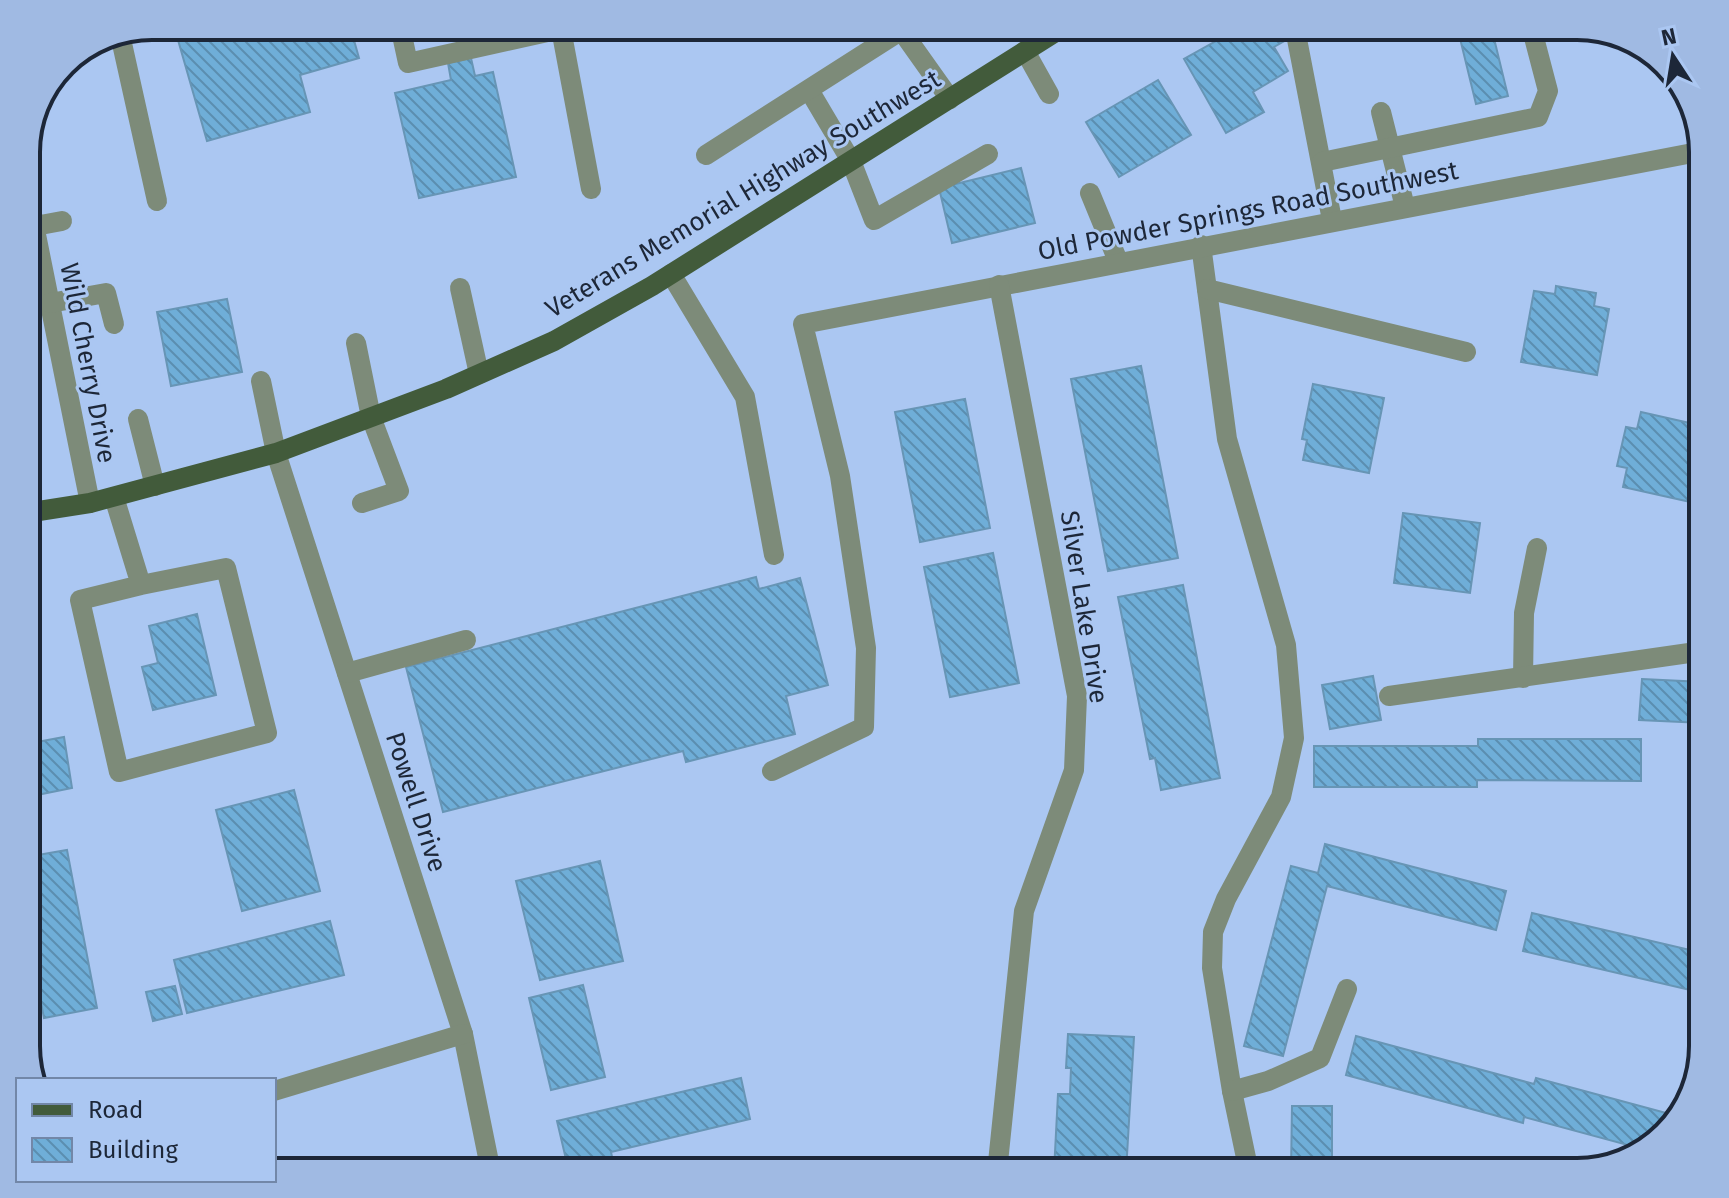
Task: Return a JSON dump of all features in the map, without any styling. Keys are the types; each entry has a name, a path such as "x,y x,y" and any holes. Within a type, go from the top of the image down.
{"main road":[{"name":"Veterans Memorial Highway Southwest","path":"40,511 90,503 276,453 479,374 554,341 671,274 1038,40"}],"street":[{"path":"403,40 408,63 512,40"},
{"path":"563,40 591,189"},
{"path":"706,155 886,40"},
{"path":"913,40 950,99"},
{"path":"1297,40 1332,220"},
{"path":"1322,162 1538,117 1548,91 1535,40"},
{"path":"122,45 157,201"},
{"path":"1025,51 1049,94"},
{"path":"809,90 851,161 874,220 988,154"},
{"path":"1381,112 1405,207"},
{"name":"Old Powder Springs Road Southwest","path":"772,771 864,727 866,648 840,476 803,324 1201,245 1689,154"},
{"path":"1090,193 1118,261"},
{"path":"40,225 62,221"},
{"path":"1201,245 1227,439 1286,645 1294,738 1281,797 1226,899 1213,932 1212,968 1246,1158"},
{"name":"Wild Cherry Drive","path":"40,252 90,503"},
{"path":"671,274 745,397 774,555"},
{"name":"Silver Lake Drive","path":"998,1158 1024,911 1074,770 1077,696 999,285"},
{"path":"460,288 479,374"},
{"path":"1207,289 1466,352"},
{"path":"50,303 106,293 114,324"},
{"path":"356,343 371,417 399,491 362,503"},
{"name":"Powell Drive","path":"261,381 276,453 463,1034 488,1158"},
{"path":"138,419 155,486"},
{"path":"114,497 141,585"},
{"path":"1523,678 1524,613 1537,548"},
{"path":"226,568 267,733 119,772 80,600 141,585 226,568"},
{"path":"347,673 466,640"},
{"path":"1389,696 1689,653"},
{"path":"422,907 443,901"},
{"path":"1232,1091 1268,1081 1320,1058 1347,989"},
{"path":"276,1090 463,1034"}],"building":[{"path":"178,40 354,40 359,58 300,75 310,112 207,141"},
{"path":"1218,40 1286,40 1274,47 1288,71 1253,92 1264,112 1226,133 1184,59"},
{"path":"1460,40 1494,40 1508,96 1476,104"},
{"path":"471,58 475,76 493,72 516,177 419,198 395,93 451,80 448,63"},
{"path":"1158,80 1191,135 1119,177 1086,122"},
{"path":"1021,168 1035,223 952,243 939,188"},
{"path":"1556,286 1596,293 1594,306 1609,309 1597,375 1521,362 1534,291 1555,294"},
{"path":"227,299 242,372 171,386 157,312"},
{"path":"1141,366 1178,558 1108,571 1071,379"},
{"path":"1313,384 1384,398 1369,473 1303,460 1307,440 1302,439"},
{"path":"965,399 990,528 920,542 895,412"},
{"path":"1641,412 1689,423 1689,502 1623,487 1627,468 1617,466 1626,427 1637,429"},
{"path":"1403,513 1480,523 1470,593 1394,583"},
{"path":"993,553 1019,683 950,697 924,567"},
{"path":"756,577 759,589 800,578 828,685 786,696 795,734 686,762 683,751 443,812 406,667"},
{"path":"1183,585 1220,778 1161,790 1155,758 1150,759 1118,597"},
{"path":"197,614 216,695 153,710 142,667 158,663 149,626"},
{"path":"1373,676 1381,720 1330,729 1322,685"},
{"path":"1642,679 1689,681 1689,722 1639,720"},
{"path":"64,737 72,788 40,794 40,741"},
{"path":"1478,739 1641,739 1641,781 1477,780 1477,787 1314,787 1314,746 1478,746"},
{"path":"294,790 320,891 242,911 216,810"},
{"path":"1325,844 1506,891 1496,930 1327,886 1283,1056 1244,1046 1291,866 1318,873"},
{"path":"67,850 97,1008 44,1018 40,998 40,855"},
{"path":"600,861 623,961 540,980 516,881"},
{"path":"1532,913 1689,950 1689,990 1523,951"},
{"path":"330,921 344,975 187,1013 174,960"},
{"path":"583,985 605,1077 551,1090 529,998"},
{"path":"175,986 182,1014 153,1021 146,992"},
{"path":"1068,1034 1134,1037 1127,1158 1055,1158 1058,1094 1070,1094 1071,1068 1066,1068"},
{"path":"1356,1036 1534,1084 1536,1078 1666,1113 1651,1130 1628,1145 1524,1117 1523,1123 1346,1075"},
{"path":"741,1078 750,1119 611,1152 612,1158 566,1158 557,1121"},
{"path":"1292,1106 1332,1106 1332,1158 1291,1158"}]}
